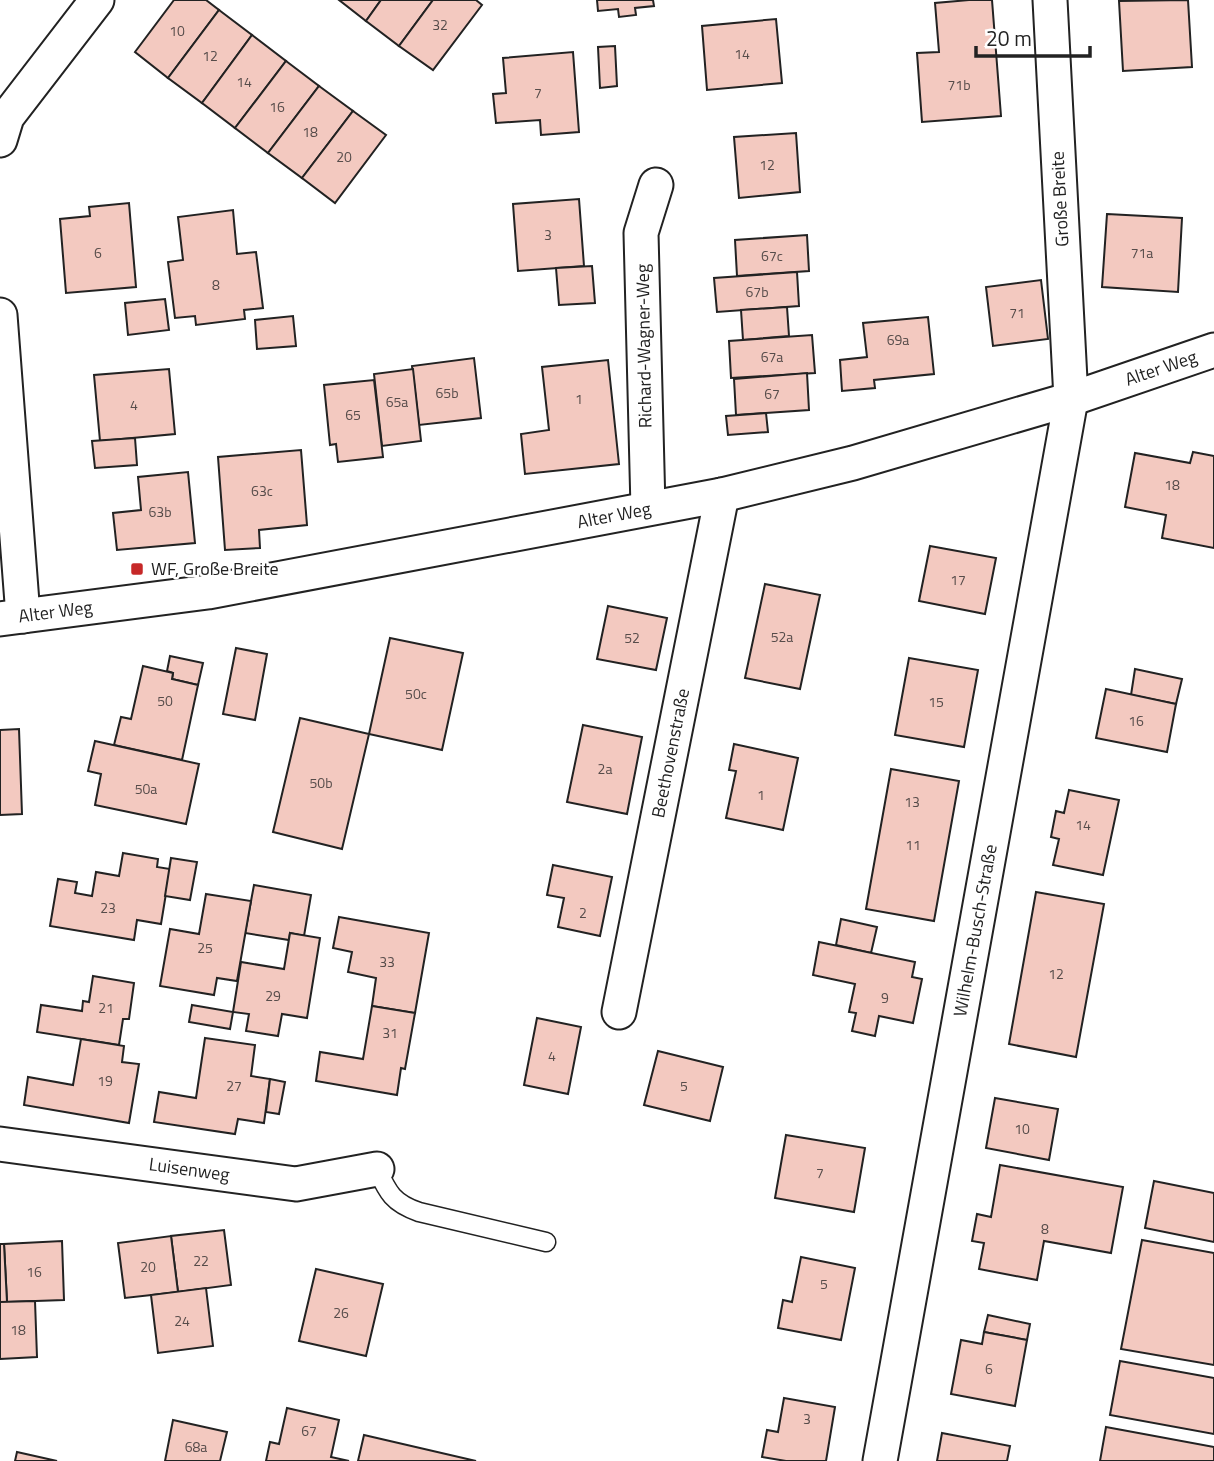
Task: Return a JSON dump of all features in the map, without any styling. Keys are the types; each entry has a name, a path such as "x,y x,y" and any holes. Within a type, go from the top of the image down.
{"street":[{"path":"0,140 7,117 97,0"},
{"name":"Große Breite","path":"1050,0 1071,399"},
{"name":"Richard-Wagner-Weg","path":"648,508 641,233 656,185"},
{"path":"0,315 12,618"},
{"name":"Alter Weg","path":"12,618 208,592 722,495 853,463 1071,399 1214,350"},
{"name":"Wilhelm-Busch-Straße","path":"880,1461 1071,399"},
{"name":"Beethovenstraße","path":"618,1012 722,495"},
{"name":"Luisenweg","path":"0,1144 296,1184 377,1169"}],"lane":[{"path":"377,1169 388,1194 402,1206 546,1242"}],"building":[{"path":"174,0 206,0 219,10 168,78 135,52"},
{"path":"339,0 381,0 366,21"},
{"path":"381,0 433,0 399,46 366,21"},
{"path":"433,0 476,0 482,5 433,70 399,46"},
{"path":"597,0 653,0 654,6 635,8 636,15 619,17 618,9 598,11"},
{"path":"992,0 1001,116 922,122 917,53 939,52 935,3"},
{"path":"1188,0 1192,67 1123,71 1119,1"},
{"path":"219,10 252,35 202,103 168,78"},
{"path":"776,19 782,83 707,90 702,26"},
{"path":"252,35 286,61 235,128 202,103"},
{"path":"615,46 617,86 600,88 598,47"},
{"path":"573,52 579,132 541,135 540,120 496,123 493,94 506,93 503,58"},
{"path":"286,61 319,86 268,153 235,128"},
{"path":"319,86 353,111 302,178 268,153"},
{"path":"353,111 386,135 335,203 302,178"},
{"path":"796,133 800,192 739,198 734,137"},
{"path":"579,199 584,266 518,271 513,204"},
{"path":"129,203 136,287 66,293 60,219 90,216 89,207"},
{"path":"233,210 237,254 256,252 263,308 244,310 245,319 196,325 195,316 175,318 168,262 183,260 178,217"},
{"path":"1107,214 1182,218 1178,292 1102,287"},
{"path":"807,235 809,271 737,276 735,240"},
{"path":"592,266 595,303 559,305 556,268"},
{"path":"797,272 799,306 717,312 714,278"},
{"path":"1041,280 1048,339 993,346 986,287"},
{"path":"165,299 169,330 128,335 125,303"},
{"path":"787,307 789,336 743,340 741,310"},
{"path":"293,316 296,346 257,349 255,320"},
{"path":"928,317 934,374 874,380 875,388 842,391 840,360 867,357 863,323"},
{"path":"812,335 815,373 731,378 729,341"},
{"path":"474,358 481,418 419,425 412,366"},
{"path":"608,360 619,464 525,474 521,434 549,430 542,367"},
{"path":"169,369 175,434 100,441 94,375"},
{"path":"413,369 421,441 382,446 374,374"},
{"path":"807,373 809,410 736,415 734,379"},
{"path":"374,380 383,457 338,462 336,444 330,445 324,385"},
{"path":"766,413 768,432 728,435 726,416"},
{"path":"135,438 137,465 95,468 92,441"},
{"path":"301,450 307,525 259,530 260,548 225,550 218,457"},
{"path":"1193,452 1214,456 1214,548 1162,538 1166,515 1125,507 1135,453 1190,463"},
{"path":"188,472 195,543 117,550 113,513 141,510 138,477"},
{"path":"930,546 996,558 985,614 919,601"},
{"path":"765,584 820,595 800,689 745,678"},
{"path":"608,606 667,618 656,670 597,659"},
{"path":"390,638 463,653 442,750 369,734"},
{"path":"236,648 267,654 255,720 223,714"},
{"path":"170,656 203,663 198,685 172,679 173,673 167,671"},
{"path":"909,658 978,670 964,747 895,735"},
{"path":"143,666 173,673 172,679 198,685 182,760 114,745 121,717 131,719"},
{"path":"1135,669 1182,679 1176,704 1131,695"},
{"path":"1106,689 1176,704 1167,752 1096,738"},
{"path":"300,718 369,734 342,849 273,832"},
{"path":"583,725 642,737 627,814 567,802"},
{"path":"19,729 22,814 0,815 0,730"},
{"path":"95,741 199,764 186,824 95,805 101,774 88,771"},
{"path":"734,744 798,758 783,830 726,818 736,771 729,770"},
{"path":"891,769 959,781 934,921 866,909"},
{"path":"1069,790 1119,800 1103,875 1053,865 1059,839 1051,837 1056,811 1064,813"},
{"path":"123,853 158,859 157,867 170,869 161,924 137,920 134,940 50,926 58,879 77,882 75,893 92,896 96,872 119,876"},
{"path":"171,858 197,862 190,900 165,896"},
{"path":"553,865 612,877 600,936 558,927 564,898 547,895"},
{"path":"254,885 311,895 304,936 290,933 289,940 245,933"},
{"path":"1036,892 1104,904 1076,1057 1009,1044"},
{"path":"206,894 251,901 237,981 217,978 214,995 160,986 170,929 199,934"},
{"path":"339,917 429,933 415,1013 372,1006 376,978 348,972 352,952 333,948"},
{"path":"841,919 877,927 871,953 836,945"},
{"path":"290,933 320,938 307,1018 282,1014 278,1036 246,1031 249,1014 233,1012 241,962 284,969"},
{"path":"819,942 915,962 912,977 922,979 913,1023 879,1016 875,1036 852,1031 856,1013 849,1012 855,984 813,975"},
{"path":"93,976 134,983 129,1019 123,1019 119,1045 37,1032 41,1005 82,1011 83,1001 89,1002"},
{"path":"192,1005 233,1012 230,1029 189,1022"},
{"path":"372,1006 415,1013 405,1069 401,1068 397,1095 316,1081 320,1052 363,1059"},
{"path":"537,1018 581,1027 568,1094 524,1085"},
{"path":"205,1038 255,1045 251,1076 270,1079 264,1123 238,1119 235,1134 154,1122 159,1092 196,1098"},
{"path":"81,1039 124,1046 122,1062 139,1064 129,1123 24,1105 28,1077 73,1085"},
{"path":"658,1051 723,1067 710,1121 644,1105"},
{"path":"270,1079 285,1082 279,1114 266,1112"},
{"path":"995,1098 1058,1109 1049,1160 986,1148"},
{"path":"786,1135 865,1148 854,1212 775,1198"},
{"path":"1000,1165 1123,1187 1111,1253 1044,1241 1037,1280 979,1269 984,1243 972,1241 977,1214 991,1217"},
{"path":"1154,1181 1214,1193 1214,1242 1145,1228"},
{"path":"224,1230 231,1285 178,1292 171,1236"},
{"path":"171,1236 178,1292 125,1298 118,1243"},
{"path":"1142,1240 1214,1253 1214,1365 1121,1349"},
{"path":"62,1241 64,1300 7,1302 4,1244"},
{"path":"0,1244 4,1244 7,1302 0,1302"},
{"path":"801,1257 855,1268 841,1340 778,1328 783,1300 792,1302"},
{"path":"316,1269 383,1284 366,1356 299,1341"},
{"path":"206,1288 213,1346 158,1353 151,1295"},
{"path":"35,1301 37,1357 0,1359 0,1302"},
{"path":"988,1315 1030,1324 1027,1340 984,1332"},
{"path":"984,1332 1027,1340 1015,1406 951,1394 961,1340 982,1344"},
{"path":"1120,1361 1214,1378 1214,1434 1110,1415"},
{"path":"784,1398 835,1407 826,1461 786,1461 762,1457 767,1430 778,1432"},
{"path":"287,1408 339,1420 331,1457 349,1461 266,1461 270,1442 279,1444"},
{"path":"173,1420 227,1432 220,1461 165,1461"},
{"path":"1106,1427 1214,1447 1214,1461 1100,1461"},
{"path":"942,1433 1010,1446 1007,1461 937,1461"},
{"path":"364,1435 476,1461 358,1461"},
{"path":"17,1452 57,1461 15,1461"}],"place":[{"name":"WF, Große Breite","path":"137,569"}]}
